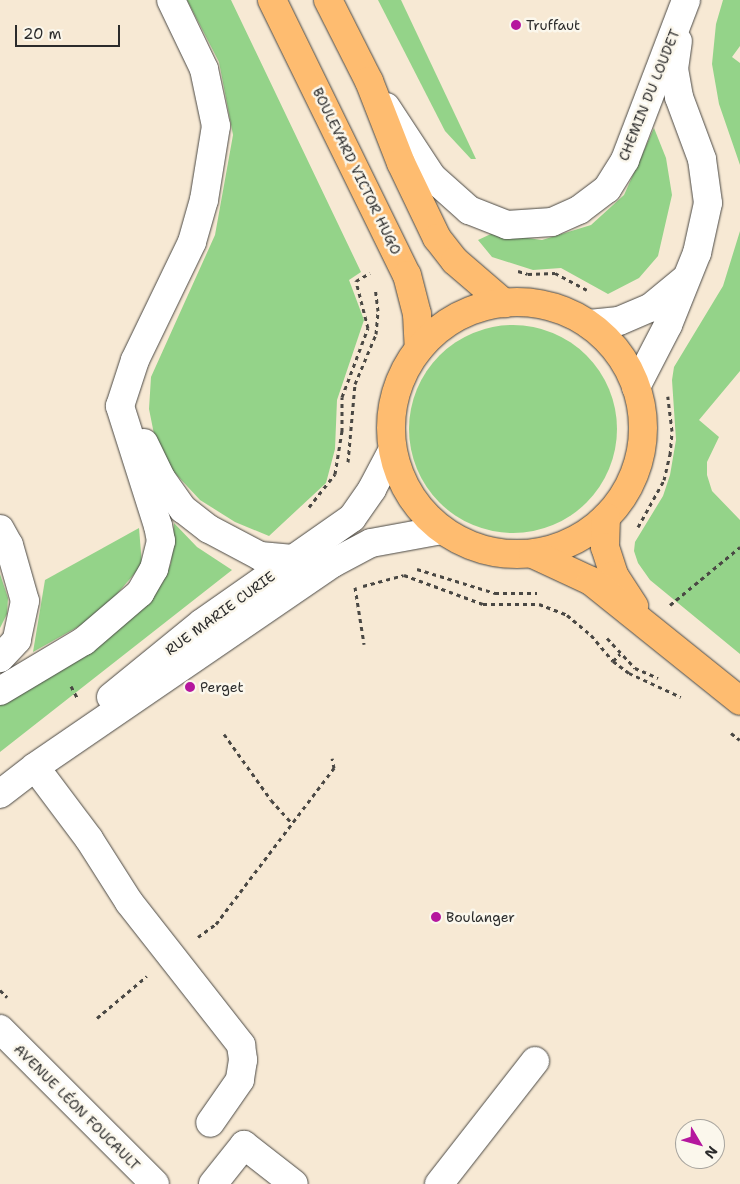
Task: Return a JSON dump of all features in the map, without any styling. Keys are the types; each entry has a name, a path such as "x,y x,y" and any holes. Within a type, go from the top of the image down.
{"main road":[{"name":"BOULEVARD VICTOR HUGO","path":"272,0 407,275 418,314 419,349"},
{"path":"328,0 369,81 401,163 437,238 455,261 504,303"},
{"path":"533,554 572,541 606,517 624,496 636,470 642,443 642,415 636,387 618,352 589,324 563,311 544,306 504,303 457,317 419,349 404,372 394,397 391,424 392,451 405,487 427,518 442,530 485,551 533,554 591,581 656,619"},
{"path":"606,517 605,547 614,575 740,701"}],"street":[{"path":"0,691 84,641 140,593 154,569 160,541 156,519 139,476 120,406 135,360 192,242 204,200 216,126 204,69 171,0"},
{"name":"CHEMIN DU LOUDET","path":"369,81 432,178 449,196 469,210 507,225 552,222 579,210 607,189 625,160 684,6"},
{"name":"CHEMIN DU LOUDET","path":"636,387 668,325 698,253 708,204 702,159 679,98 674,69 684,6"},
{"name":"CHEMIN DU LOUDET","path":"589,324 619,321 650,308 686,279"},
{"path":"135,360 137,410 144,442 161,478 182,509 238,547 260,556 293,559"},
{"name":"RUE MARIE CURIE","path":"34,767 83,720 195,629 352,518 392,451"},
{"path":"0,529 12,554 25,601 17,640 0,658"},
{"name":"RUE MARIE CURIE","path":"0,794 34,767 334,563 371,542 442,530"},
{"path":"34,767 89,839 129,902 173,955 241,1046 243,1060 240,1080 210,1123"},
{"name":"AVENUE LÉON FOUCAULT","path":"0,1029 155,1184"},
{"path":"439,1184 535,1061"},
{"path":"213,1184 244,1145 294,1184"}],"path":[{"path":"347,465 355,384 376,334 378,311 372,272"},
{"path":"656,619 740,546"},
{"path":"410,568 494,593 538,593"},
{"path":"350,583 355,586 404,575 483,604 539,604 567,615 591,635 613,662 629,673 689,701"},
{"path":"355,586 364,644"},
{"path":"602,632 620,654 613,662"},
{"path":"726,729 740,740"},
{"path":"224,734 271,800 291,822"},
{"path":"98,1018 173,955 216,924 291,822 334,768 332,758"}],"green space":[{"path":"187,0 231,0 361,272 349,280 364,320 337,400 335,449 326,483 269,536 235,522 200,500 173,471 155,439 149,409 151,377 215,235 233,135 219,62"},
{"path":"378,0 401,0 476,159 471,159 445,131"},
{"path":"723,0 740,0 740,46 732,57 740,63 740,165 719,104 712,64 716,24"},
{"path":"654,128 666,158 672,195 658,256 639,278 608,294 561,268 533,270 492,257 478,240 493,233 542,240 591,225 624,195"},
{"path":"740,231 740,371 699,420 719,437 707,462 707,475 712,491 740,520 740,654 650,580 638,563 634,551 635,542 663,496 670,475 676,440 672,380 674,367 723,286"},
{"path":"503,325 523,325 543,329 562,337 587,355 600,371 609,389 617,419 613,459 609,469 600,487 587,503 571,516 543,529 523,533 503,533 483,529 464,521 447,510 432,495 421,478 413,459 409,439 409,419 413,399 421,380 432,363 447,348 464,337 483,329"},
{"path":"174,523 197,547 232,570 0,752 0,702 103,642 144,607 163,582 171,563"},
{"path":"139,528 142,565 116,595 83,624 33,652 45,580"},
{"path":"0,574 8,598 7,614 0,628"}],"place":[{"name":"Truffaut","path":"516,25"},
{"name":"Perget","path":"190,687"},
{"name":"Boulanger","path":"436,917"}]}
